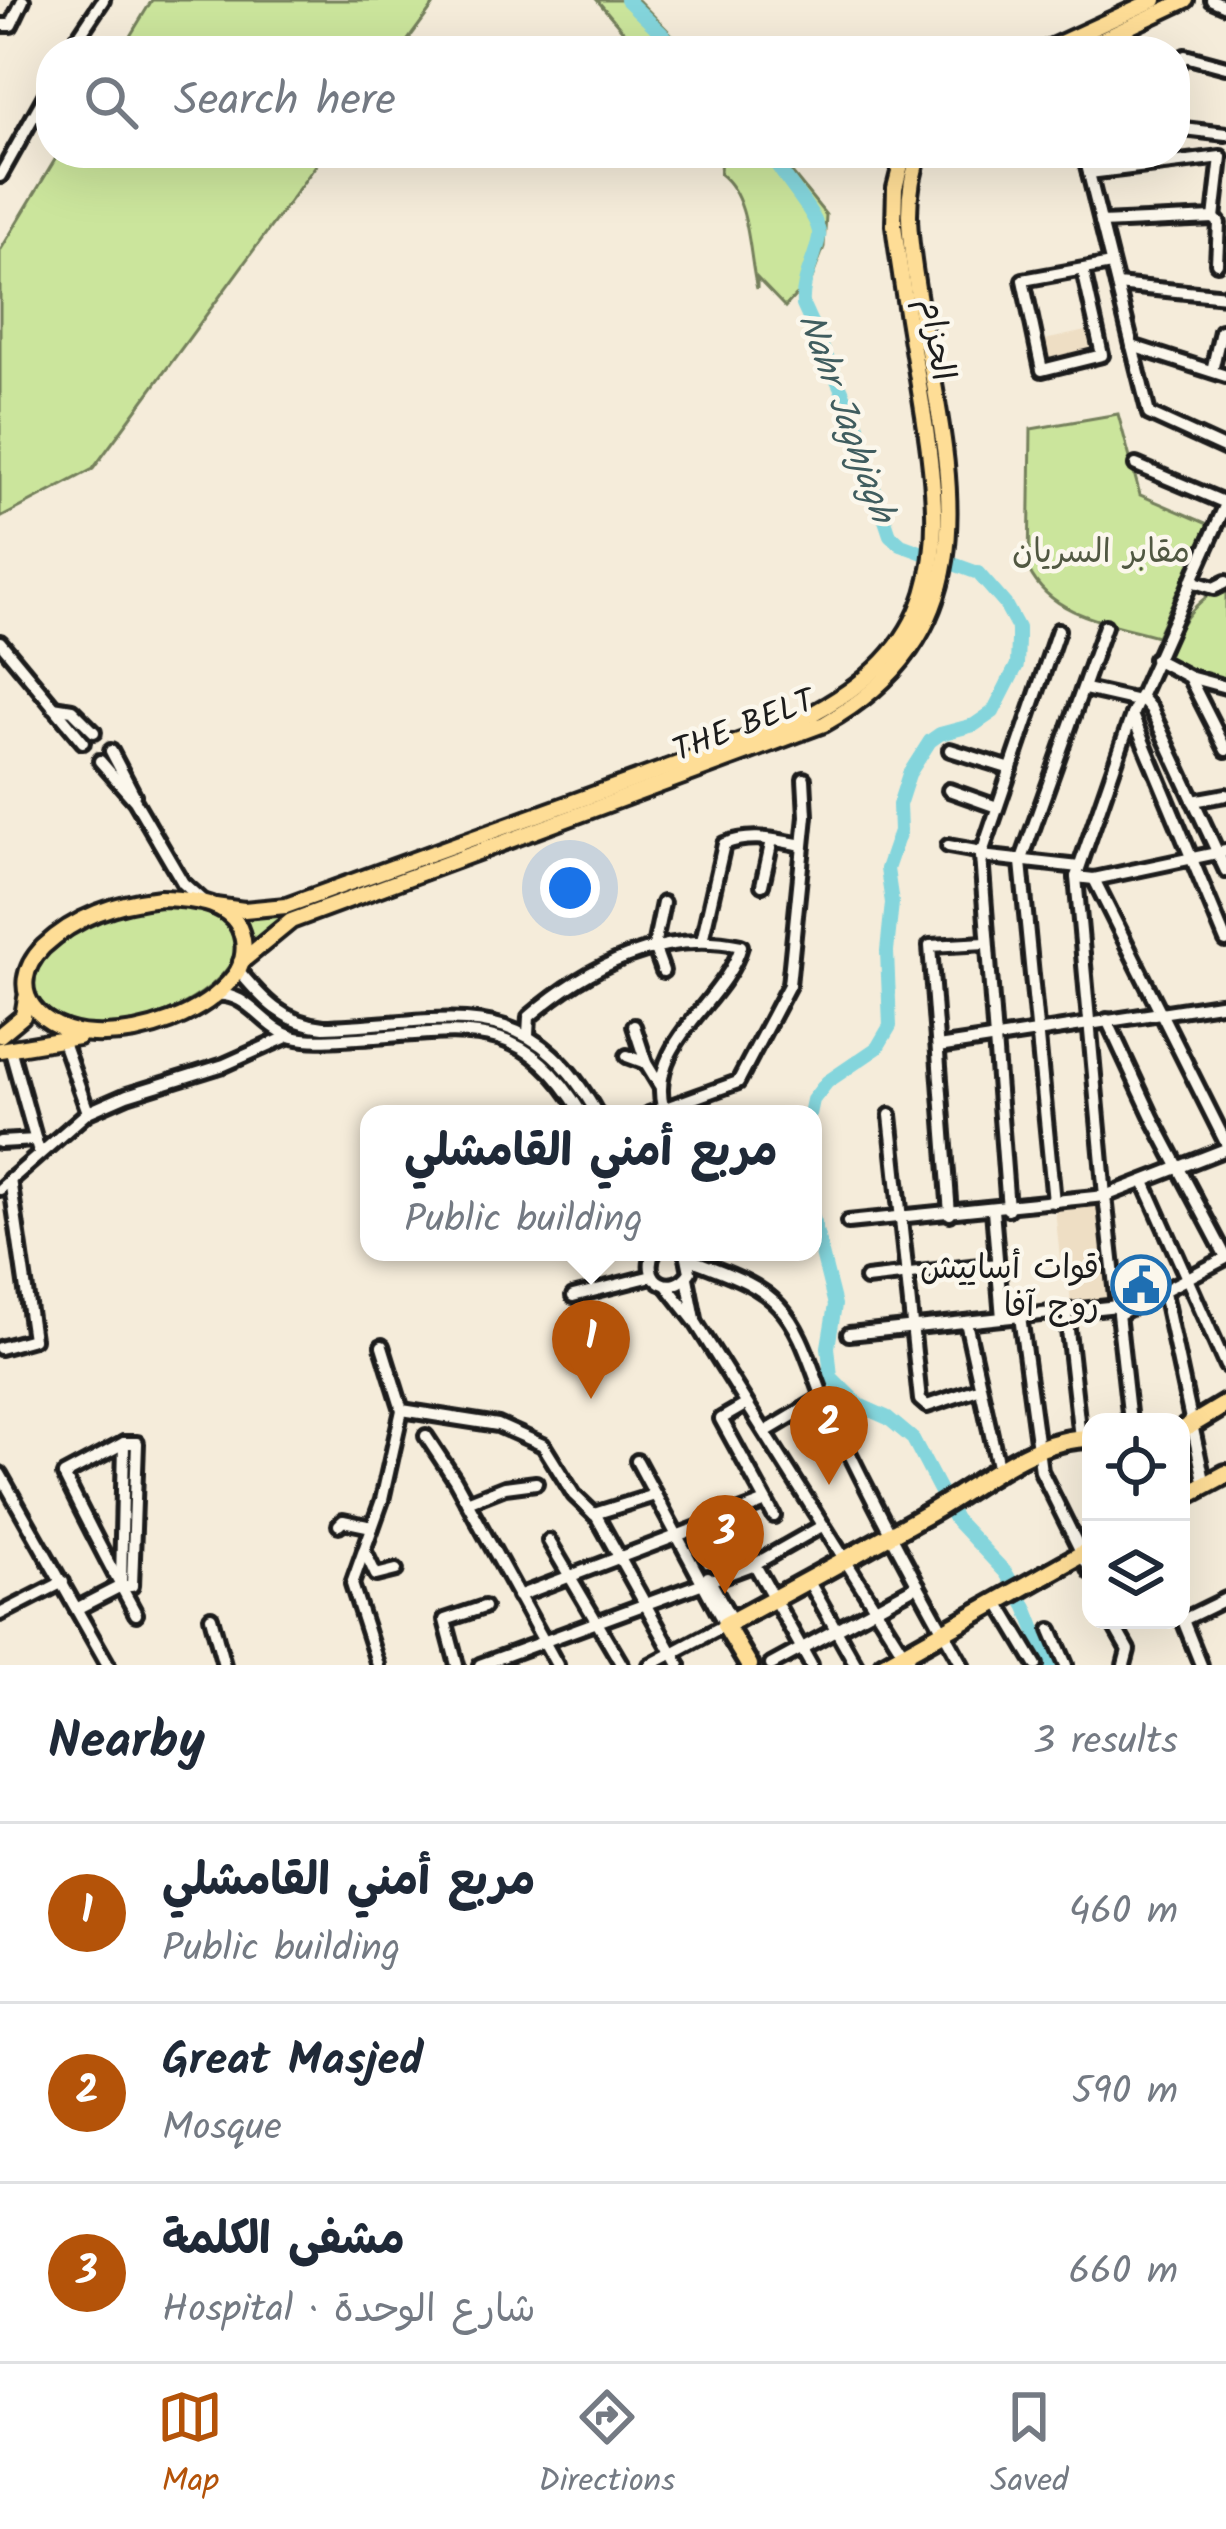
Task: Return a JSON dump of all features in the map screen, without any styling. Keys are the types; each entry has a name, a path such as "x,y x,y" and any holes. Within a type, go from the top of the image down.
{"highway":[{"path":"1190,1425 1226,1404"},
{"path":"753,1665 729,1623 1036,1449 1082,1439"},
{"path":"1190,1493 1226,1474"},
{"path":"884,1665 907,1659 943,1631 1082,1553"}],"main road":[{"path":"1078,36 1154,0"},
{"path":"1110,36 1186,0"},
{"name":"الحزام","path":"900,168 894,224 944,534"},
{"name":"THE BELT","path":"240,966 291,921 752,752 838,717 883,683 910,651 930,616 948,484 909,231 915,168"},
{"name":"THE BELT","path":"210,904 244,910 286,906 802,719 851,692 883,662 939,566"},
{"path":"153,899 210,904 230,915 240,929 240,966 212,996 176,1018 116,1034 3,1044 23,1016 28,966 47,943 103,909 153,899"},
{"path":"26,998 35,1015 52,1027 116,1034"}],"street":[{"path":"0,25 11,25 23,0"},
{"path":"1212,0 1226,6"},
{"path":"79,36 101,1"},
{"path":"1190,57 1226,67"},
{"path":"0,176 36,112"},
{"path":"1190,130 1226,134"},
{"path":"1190,156 1224,151 1222,192 1214,218"},
{"path":"1088,168 1149,414 1226,449"},
{"path":"1089,172 1115,168"},
{"path":"1101,223 1214,218"},
{"path":"1214,218 1219,224 1217,262"},
{"path":"1083,270 1102,355 1042,370 1024,280 1112,264"},
{"path":"1117,286 1226,296"},
{"path":"1213,370 1221,331"},
{"path":"1132,346 1226,376"},
{"path":"1129,1413 1078,872 1132,715 1226,503 1136,464"},
{"path":"1192,581 1214,588 1226,582"},
{"path":"1054,1202 1021,862 1105,626"},
{"path":"1008,1209 981,854 1058,630"},
{"path":"0,642 83,742"},
{"path":"1156,659 1189,677 1226,687"},
{"path":"1189,677 1226,750"},
{"path":"1084,689 1139,699 1151,710 1222,852 1226,871"},
{"path":"50,706 72,710 94,732"},
{"path":"1132,715 1226,941"},
{"path":"950,749 1010,769"},
{"path":"111,751 177,874 210,904"},
{"path":"100,761 140,809"},
{"path":"666,1105 738,1082 789,985 803,845 804,779"},
{"path":"949,790 998,807"},
{"path":"1193,801 1226,795"},
{"path":"702,941 721,847 743,837 803,845"},
{"path":"763,885 772,840"},
{"path":"948,847 1094,879 1222,852"},
{"path":"153,899 176,886 177,874"},
{"path":"848,1222 1105,1196 1145,1184 1226,1146 1094,879"},
{"path":"663,903 654,946 663,971"},
{"path":"528,1034 529,1017 549,999 608,964 654,946 702,941 741,946 718,988 684,1033 660,1086"},
{"path":"950,1214 930,946 986,943"},
{"path":"240,966 280,1014 300,1023 324,1027 485,1022 528,1034 565,1065 591,1105"},
{"path":"212,996 236,997 289,1035 328,1040 460,1033 495,1036 542,1060 575,1105"},
{"path":"938,1047 1226,1003"},
{"path":"849,1334 1119,1310 1164,1293 1226,1257 1107,1020"},
{"path":"634,1026 646,1064 660,1086 663,1105"},
{"path":"0,1348 34,1340 5,1184 38,1146 88,1112 224,1065 289,1035"},
{"path":"62,1039 88,1112"},
{"path":"3,1044 38,1146"},
{"path":"627,1056 646,1064"},
{"path":"890,1114 910,1328 923,1404 979,1389"},
{"path":"0,1142 38,1146"},
{"path":"1145,1184 1226,1366"},
{"path":"993,1210 1003,1318"},
{"path":"650,1261 652,1276 667,1286 696,1322 907,1659"},
{"path":"688,1261 696,1322"},
{"path":"699,1261 753,1285 778,1306 797,1332 822,1398 962,1665"},
{"path":"866,1279 998,1264"},
{"path":"573,1296 652,1276"},
{"path":"667,1286 678,1285 687,1277"},
{"path":"1164,1293 1185,1413"},
{"path":"1066,1312 1082,1418"},
{"path":"1020,1316 1041,1471 1082,1544"},
{"path":"966,1322 999,1472"},
{"path":"378,1665 352,1584 402,1410 382,1346"},
{"path":"765,1432 822,1398"},
{"path":"745,1405 721,1419 774,1516"},
{"path":"402,1410 498,1425 543,1444 574,1495 594,1514 675,1659"},
{"path":"426,1436 557,1665"},
{"path":"1190,1437 1205,1485"},
{"path":"121,1586 127,1551 124,1443 64,1475 121,1586 136,1614"},
{"path":"650,1665 675,1659 729,1623 638,1456 681,1535"},
{"path":"0,1474 5,1494 63,1582 108,1665"},
{"path":"467,1502 505,1487 536,1483"},
{"path":"594,1514 656,1495"},
{"path":"518,1596 766,1502"},
{"path":"728,1515 811,1665"},
{"path":"339,1525 344,1521 372,1527"},
{"path":"480,1665 755,1564 822,1526"},
{"path":"550,1540 622,1665"},
{"path":"364,1550 376,1575 396,1570"},
{"path":"808,1580 856,1665"},
{"path":"1,1610 63,1582"},
{"path":"771,1665 918,1585"},
{"path":"78,1608 121,1586"},
{"path":"1000,1599 1036,1665"},
{"path":"1190,1615 1226,1599"},
{"path":"457,1665 446,1620 484,1607"},
{"path":"211,1616 224,1665"},
{"path":"1116,1629 1128,1650 1124,1665"},
{"path":"1186,1629 1201,1665"},
{"path":"1051,1630 1066,1665"}],"shaded area":[{"path":"1090,330 1094,348 1044,359 1040,341"},
{"path":"1095,1204 1100,1208 1108,1303 1071,1307 1068,1269 1061,1269 1055,1209"}],"green space":[{"path":"152,0 428,0 433,6 411,36 130,36"},
{"path":"597,0 638,0 673,36 627,36"},
{"path":"50,168 314,168 93,469 0,518 0,251"},
{"path":"720,168 788,168 826,215 824,247 806,294 795,296 785,307 757,278 757,289 743,211"},
{"name":"مقابر السريان","path":"1118,414 1140,495 1208,524 1157,636 1068,608 1039,586 1029,570 1031,429"},
{"path":"936,573 890,669 823,719 286,917 249,940 241,921 245,916 286,912 835,708 894,658"},
{"path":"1226,587 1226,682 1162,659 1196,607"},
{"path":"161,905 209,912 233,928 237,948 226,971 201,993 168,1011 129,1023 75,1025 55,1019 39,1006 31,985 36,966 50,949 95,923"}],"waterway":[{"name":"Nahr Jaghjagh","path":"627,0 664,36"},
{"name":"Nahr Jaghjagh","path":"779,168 818,229 803,305 858,426 890,535 901,545 978,573 1005,604 1018,628 1017,665 993,712 974,725 930,741 909,774 899,805 900,831 887,869 892,903 887,951 890,1026 877,1048 827,1082 812,1105"},
{"name":"Nahr Jaghjagh","path":"822,1254 835,1305 828,1347 831,1377 859,1405 888,1418 913,1439 955,1519 1006,1573 1026,1607 1049,1665"}],"tunnel":[{"path":"94,732 111,751"},
{"path":"83,742 100,761"}],"place":[{"name":"قوات أساييش روج آفا","path":"1141,1285"},
{"name":"مربع أمني القامشلي","path":"591,1399"},
{"name":"Great Masjed","path":"829,1485"},
{"name":"مشفى الكلمة","path":"725,1594"}]}
